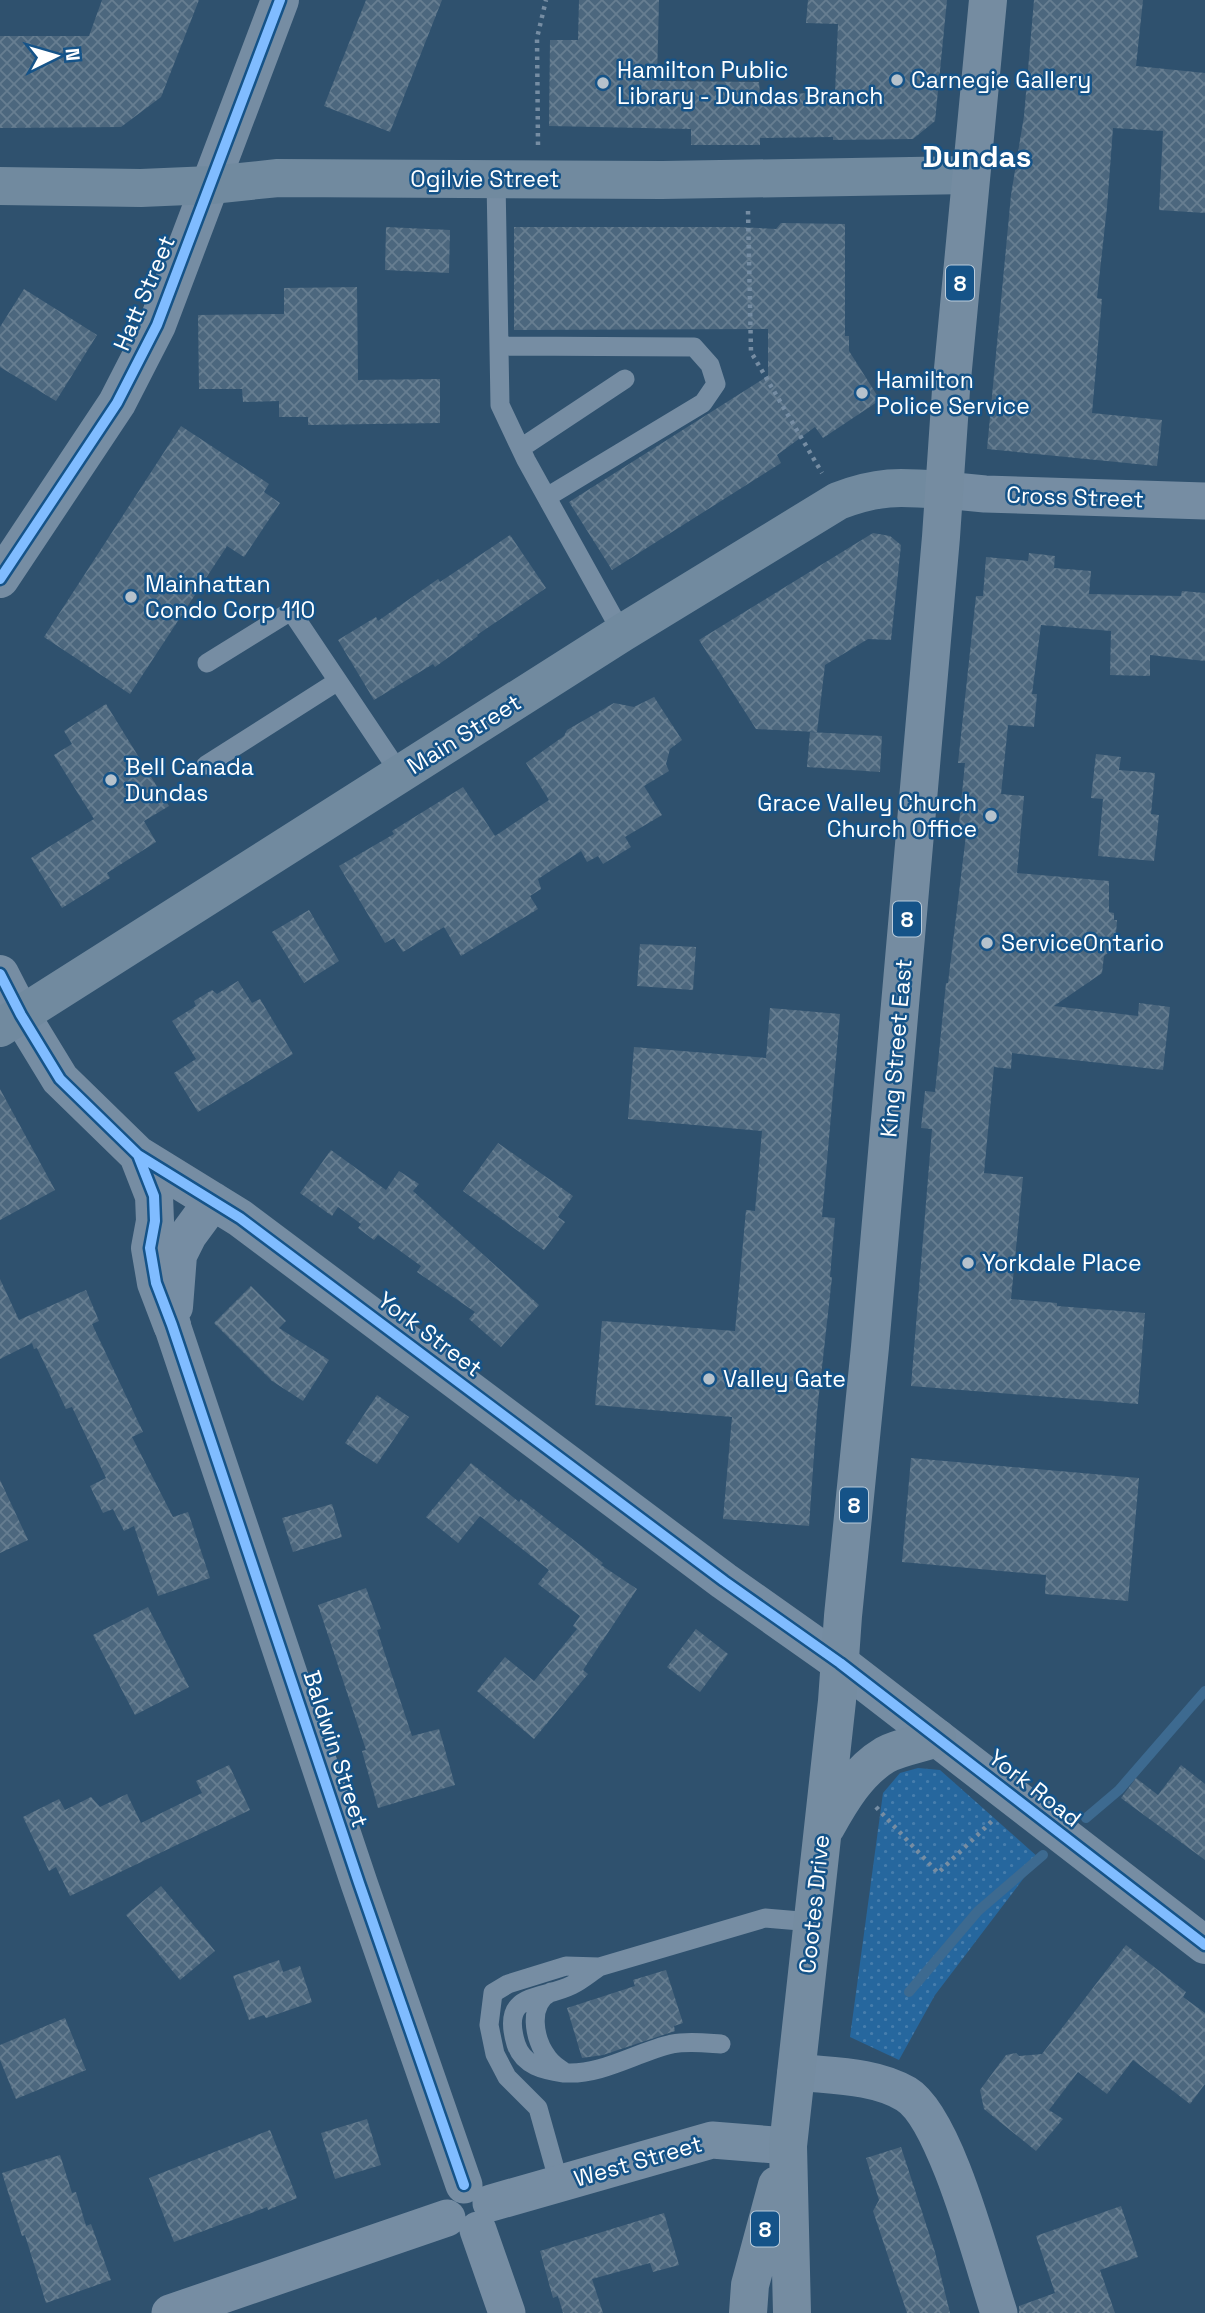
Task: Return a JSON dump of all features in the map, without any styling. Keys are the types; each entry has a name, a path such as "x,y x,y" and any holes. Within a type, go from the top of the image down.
{"main road":[{"name":"8","path":"970,175 988,0"},
{"name":"Ogilvie Street","path":"0,186 141,188 211,185 278,178 538,180 970,175"},
{"name":"King Street East","path":"840,1663 970,175"},
{"name":"Main Street","path":"10,1021 622,633 838,501 866,490 894,487 944,490"},
{"name":"Cootes Drive","path":"792,2313 788,2146 840,1663"},
{"path":"821,1835 865,1770 887,1754 937,1738"},
{"name":"Cootes Drive","path":"748,2313 750,2286 788,2146"}],"street":[{"name":"Hatt Street","path":"0,579 117,403 157,326 280,0"},
{"name":"Cross Street","path":"944,490 985,494 1205,501"},
{"path":"0,974 10,1021"},
{"name":"York Street","path":"10,1021 60,1079 138,1154 251,1226 724,1581 840,1663"},
{"path":"138,1154 154,1196 155,1221 150,1248 156,1283 172,1325"},
{"path":"172,1325 178,1255 188,1235 214,1201"},
{"name":"Baldwin Street","path":"172,1325 507,2313"},
{"name":"York Road","path":"840,1663 1205,1945"},
{"path":"796,2072 852,2078 884,2085 907,2094 922,2109 937,2132 999,2313"},
{"name":"West Street","path":"170,2313 470,2209 712,2140 788,2146"}],"lane":[{"path":"496,180 500,405 622,633"},
{"path":"499,346 694,347 710,365 716,384 703,403 547,497"},
{"path":"521,447 625,379"},
{"path":"207,663 291,611 401,775"},
{"path":"206,765 338,681"},
{"path":"721,2044 672,2044 585,2072 566,2073 548,2059 538,2036 535,2014 538,2004 551,1992 572,1985 599,1967 765,1918 812,1922"},
{"path":"559,2183 538,2108 507,2077 495,2054 489,2025 491,2003 493,1993 508,1984 566,1966 599,1967"}],"path":[{"path":"538,180 537,38 546,0"},
{"path":"748,179 751,352 838,501"},
{"path":"854,1784 938,1873 1015,1798"}],"shaded area":[{"path":"918,1768 940,1770 1039,1858 935,1995 899,2060 850,2037 883,1793 900,1773"}],"building":[{"path":"102,0 199,0 161,97 121,127 0,128 0,36 89,36"},
{"path":"366,0 442,0 390,132 324,106"},
{"path":"579,0 659,0 657,81 759,82 760,95 835,92 838,24 806,23 808,0 947,0 935,121 913,139 760,138 760,145 691,145 691,129 549,126 550,40 578,40"},
{"path":"1034,0 1143,0 1136,66 1205,73 1205,213 1159,210 1163,131 1113,128 1097,298 1102,299 1092,413 1162,420 1157,466 987,449 1011,195 1024,116"},
{"path":"781,223 845,224 845,336 849,336 849,351 880,400 823,438 815,427 777,455 781,463 612,570 569,502 768,376 768,329 514,330 514,227 776,229"},
{"path":"386,227 450,230 449,273 385,270"},
{"path":"357,287 358,380 440,379 440,423 308,425 308,417 279,417 279,401 243,402 242,389 199,389 198,315 284,314 284,288"},
{"path":"24,289 97,335 56,401 0,367 0,327"},
{"name":"Mainhattan Condo Corp 110","path":"181,426 269,484 264,492 280,503 244,557 227,546 130,694 44,637"},
{"path":"873,533 890,536 901,545 891,640 868,639 825,665 817,732 756,729 699,640"},
{"path":"510,535 546,588 435,667 433,664 374,700 338,640 376,617 378,621 438,579 440,582"},
{"path":"1029,553 1055,556 1054,568 1091,571 1089,594 1181,596 1182,591 1205,593 1205,661 1150,655 1150,676 1110,675 1111,631 1041,625 1032,694 1037,694 1034,727 1008,725 1001,794 1024,796 1017,873 1109,881 1109,912 1114,913 1114,920 1117,920 1115,947 1104,956 1102,973 1054,1006 1138,1016 1139,1003 1170,1007 1163,1070 1012,1053 1011,1069 994,1067 984,1173 1023,1177 1011,1299 1057,1303 1057,1306 1145,1313 1138,1404 911,1386 932,1129 921,1128 925,1091 935,1092 946,983 966,835 958,834 965,763 958,763 976,596 983,596 986,557 1028,561"},
{"path":"654,697 682,740 670,749 666,764 669,771 644,786 662,815 625,837 631,847 603,864 598,856 587,862 581,851 538,879 541,889 530,896 538,909 461,956 444,927 403,952 394,938 385,943 339,866 394,834 392,831 463,787 495,836 549,800 526,763 564,736 567,730 614,703 634,707"},
{"name":"Bell Canada Dundas","path":"106,704 169,806 144,821 156,842 107,873 110,878 62,908 31,858 94,819 54,755 72,744 64,731"},
{"path":"810,732 882,736 880,772 807,767"},
{"path":"1096,754 1121,757 1119,770 1155,773 1151,814 1159,815 1154,861 1098,856 1103,799 1091,798"},
{"path":"309,910 339,961 304,983 272,932"},
{"path":"640,944 696,947 693,990 637,986"},
{"path":"238,981 252,1003 260,999 293,1054 198,1112 174,1073 196,1059 172,1021 196,1006 194,1001 212,990 217,994"},
{"path":"770,1008 840,1014 822,1217 835,1218 832,1277 817,1412 809,1526 723,1519 732,1417 595,1405 602,1321 735,1331 746,1210 755,1211 762,1131 628,1119 634,1047 766,1058"},
{"path":"0,1089 55,1190 0,1220"},
{"path":"498,1143 573,1196 558,1217 565,1222 544,1250 463,1191"},
{"path":"331,1150 386,1190 399,1171 419,1184 413,1191 539,1305 501,1347 469,1319 475,1312 417,1272 421,1266 378,1235 374,1240 358,1228 361,1224 338,1207 332,1216 300,1193"},
{"path":"0,1279 19,1320 86,1290 99,1321 92,1324 143,1432 132,1437 173,1517 188,1512 210,1578 158,1596 134,1526 124,1531 113,1509 103,1513 90,1486 106,1478 72,1407 66,1409 37,1348 34,1349 32,1343 0,1359"},
{"path":"251,1286 286,1321 279,1328 329,1360 303,1401 272,1381 214,1323"},
{"path":"377,1395 409,1417 377,1464 345,1443"},
{"path":"911,1458 1139,1478 1128,1601 1045,1594 1046,1575 902,1562"},
{"path":"471,1463 519,1502 521,1499 603,1563 601,1565 637,1589 583,1670 588,1674 534,1739 477,1691 505,1657 534,1681 577,1629 573,1626 580,1616 538,1584 549,1570 480,1516 458,1543 426,1517"},
{"path":"0,1480 28,1540 0,1553"},
{"path":"332,1504 342,1537 293,1552 282,1518"},
{"path":"366,1588 381,1629 377,1630 412,1736 439,1729 455,1785 378,1808 362,1751 366,1750 318,1605"},
{"path":"148,1607 189,1687 135,1715 93,1635"},
{"path":"696,1629 728,1654 700,1692 667,1667"},
{"path":"229,1765 250,1810 70,1896 56,1867 49,1871 23,1817 59,1799 65,1810 91,1797 100,1807 127,1794 141,1823 202,1793 196,1781"},
{"path":"1181,1765 1205,1784 1205,1860 1121,1798 1136,1778 1158,1795"},
{"path":"161,1886 215,1951 180,1980 126,1915"},
{"path":"1126,1945 1186,1992 1183,1997 1205,2013 1205,2084 1190,2104 1133,2060 1107,2094 1078,2072 1049,2110 1063,2119 1036,2151 984,2109 980,2090 1006,2055 1042,2054"},
{"path":"279,1960 283,1972 300,1966 312,2002 266,2018 264,2015 249,2020 233,1976"},
{"path":"666,1970 683,2023 674,2026 675,2031 603,2055 582,2058 567,2008 635,1986 633,1980"},
{"path":"65,2018 86,2070 16,2099 0,2060 0,2045"},
{"path":"367,2119 381,2165 335,2179 321,2133"},
{"path":"270,2130 297,2198 174,2242 149,2178"},
{"path":"901,2147 935,2252 950,2313 907,2313 873,2211 879,2200 866,2158"},
{"path":"60,2155 72,2193 76,2192 86,2226 91,2224 111,2280 46,2303 2,2173"},
{"path":"1121,2206 1138,2257 1100,2270 1115,2313 1019,2313 1019,2306 1055,2293 1036,2236"},
{"path":"664,2213 679,2265 653,2272 650,2263 592,2279 603,2313 563,2313 558,2296 553,2298 540,2251"}],"waterway":[{"path":"1086,1818 1119,1790 1205,1691"},
{"path":"909,1992 978,1911 1043,1855"}],"cycle path":[{"path":"0,579 117,403 157,325 280,0"},
{"path":"0,974 21,1015 60,1079 138,1155 240,1218 724,1581 840,1663 1205,1945"},
{"path":"138,1155 154,1196 155,1221 150,1248 156,1283 464,2185"}],"place":[{"name":"Carnegie Gallery","path":"897,80"},
{"name":"Hamilton Public Library - Dundas Branch","path":"603,83"},
{"name":"Hamilton Police Service","path":"862,393"},
{"name":"Mainhattan Condo Corp 110","path":"131,597"},
{"name":"Bell Canada Dundas","path":"111,780"},
{"name":"Grace Valley Church Church Office","path":"991,816"},
{"name":"ServiceOntario","path":"987,943"},
{"name":"Yorkdale Place","path":"968,1263"},
{"name":"Valley Gate","path":"709,1379"}],"district":[{"name":"Dundas","path":"977,156"}]}
